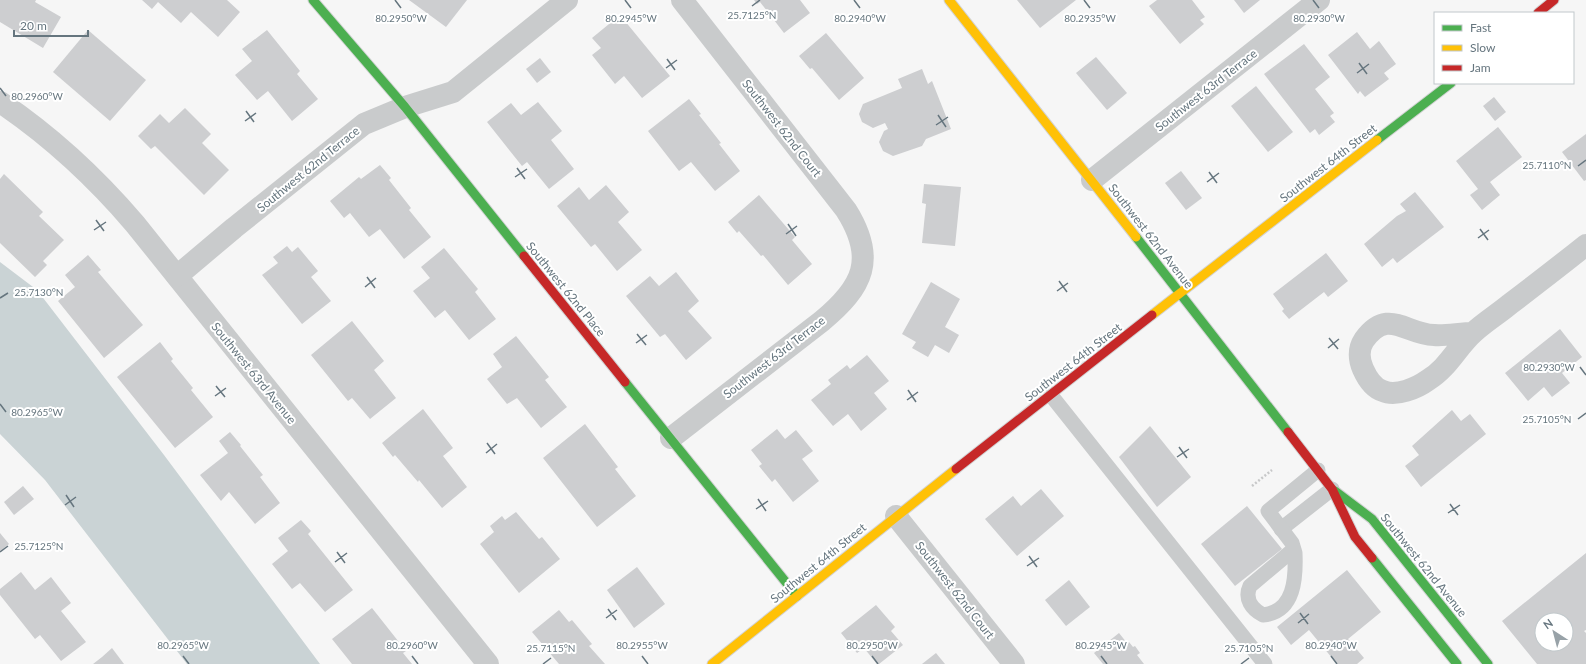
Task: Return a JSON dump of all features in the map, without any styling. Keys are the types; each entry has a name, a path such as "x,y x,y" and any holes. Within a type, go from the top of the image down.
{"street":[{"name":"Southwest 62nd Place","path":"313,0 343,33 405,108 797,596"},
{"name":"Southwest 62nd Terrace","path":"177,276 234,228 364,124 453,92 567,0"},
{"name":"Southwest 62nd Court","path":"682,0 846,210 860,240 862,265"},
{"name":"Southwest 62nd Avenue","path":"949,0 1092,180 1318,470 1332,489 1355,537 1457,664"},
{"name":"Southwest 63rd Terrace","path":"1092,180 1319,0"},
{"path":"1539,12 1554,0"},
{"name":"Southwest 64th Street","path":"712,664 1050,394 1450,84"},
{"name":"Southwest 63rd Avenue","path":"0,102 46,136 84,168 135,224 488,664"},
{"path":"1473,333 1435,336 1425,334 1396,323 1388,323 1378,326 1362,343 1359,353 1362,366 1367,377 1382,391 1392,394 1407,390 1427,381 1436,375 1473,333 1586,245"},
{"name":"Southwest 63rd Terrace","path":"671,438 832,312 852,292 858,282 862,265"},
{"name":"Southwest 62nd Avenue","path":"1332,489 1372,519 1488,664"},
{"name":"Southwest 62nd Court","path":"896,516 1014,664"}],"lane":[{"path":"1050,394 1265,664"},
{"path":"1294,549 1282,529 1268,511 1318,470"},
{"path":"1282,529 1332,489"}],"path":[{"path":"1252,486 1272,470"}],"shaded area":[{"path":"0,262 37,290 164,455 320,664 187,664 45,480 0,434"}],"building":[{"path":"0,0 36,0 35,2 61,17 43,48 0,22"},
{"path":"142,0 227,0 240,12 218,37 191,12 181,23 158,2 152,9"},
{"path":"409,0 467,0 446,27"},
{"path":"754,0 800,0 810,13 784,33 760,2 757,4"},
{"path":"1017,0 1076,0 1040,28"},
{"path":"1157,0 1192,0 1205,17 1200,20 1204,24 1180,44 1149,6"},
{"path":"1234,0 1260,0 1244,13"},
{"path":"620,15 670,76 642,98 624,76 615,84 592,55 601,48 592,38"},
{"path":"88,30 146,80 110,121 53,72"},
{"path":"267,30 300,71 297,74 318,99 292,121 268,91 257,100 235,75 252,61 242,49"},
{"path":"1357,32 1370,49 1379,41 1396,64 1384,73 1389,79 1365,97 1360,91 1358,94 1328,55"},
{"path":"826,33 864,78 839,100 812,68 810,69 799,56"},
{"path":"1304,44 1330,77 1315,89 1334,113 1330,116 1335,122 1319,135 1315,129 1310,133 1264,74"},
{"path":"1096,57 1127,93 1107,110 1076,73"},
{"path":"540,58 551,72 537,83 526,69"},
{"path":"922,69 928,84 932,81 951,129 926,139 922,146 893,156 883,151 879,142 884,131 888,129 885,123 873,128 862,122 859,114 863,104 902,88 898,79"},
{"path":"1256,86 1293,132 1268,152 1231,106"},
{"path":"1494,97 1506,112 1495,121 1483,106"},
{"path":"689,99 701,114 699,115 721,143 719,144 740,171 715,191 691,162 679,171 648,131"},
{"path":"538,102 562,131 551,140 574,169 549,189 527,162 522,166 487,122 511,103 521,115"},
{"path":"185,108 211,134 202,143 229,170 204,195 155,146 151,149 138,136 160,114 169,123"},
{"path":"1498,127 1522,157 1490,182 1500,195 1482,210 1470,195 1478,189 1456,161"},
{"path":"1586,134 1586,180 1584,181 1562,152"},
{"path":"380,165 391,178 389,180 411,208 409,210 431,237 404,259 380,229 369,237 350,213 344,218 330,201 359,177 361,179"},
{"path":"1181,171 1202,198 1186,210 1165,183"},
{"path":"4,174 43,212 39,216 64,240 43,261 47,265 35,277 0,243 0,179"},
{"path":"924,184 961,187 955,246 922,243 926,204 922,203"},
{"path":"606,185 629,212 618,222 642,250 617,271 595,244 591,247 557,206 579,187 589,200"},
{"path":"1415,192 1444,227 1397,263 1393,258 1382,267 1364,244 1397,216 1406,211 1400,204"},
{"path":"759,195 795,237 792,240 812,264 788,285 763,255 761,256 739,231 737,233 728,222"},
{"path":"287,246 292,252 298,247 318,271 311,277 331,301 302,324 262,275 278,263 273,257"},
{"path":"444,248 478,289 475,292 496,319 469,340 445,310 435,318 413,291 430,278 421,267"},
{"path":"1326,253 1348,281 1328,297 1324,292 1289,319 1282,311 1284,309 1273,294"},
{"path":"88,255 101,270 98,272 143,325 104,358 58,301 75,287 65,275"},
{"path":"676,272 699,301 688,311 712,338 686,360 665,334 660,337 626,296 650,276 659,286"},
{"path":"931,282 960,299 945,327 959,335 949,353 935,345 928,357 912,348 916,342 902,334"},
{"path":"352,321 384,361 374,370 396,398 370,419 352,398 348,401 311,355"},
{"path":"1560,329 1582,357 1562,373 1570,383 1552,397 1544,387 1528,401 1505,373"},
{"path":"516,336 549,377 545,380 567,407 541,428 517,398 507,404 487,379 502,367 493,354"},
{"path":"160,342 173,359 171,361 193,388 191,390 213,417 175,448 117,377"},
{"path":"867,355 889,381 874,393 887,409 861,431 848,414 833,426 811,400 831,384 828,380 847,365 850,369"},
{"path":"423,409 453,448 443,456 467,487 442,508 419,480 418,482 395,455 393,457 382,443"},
{"path":"1452,410 1461,421 1470,414 1486,434 1421,487 1405,466 1419,455 1412,446"},
{"path":"585,424 618,467 615,469 636,496 597,527 543,458"},
{"path":"1150,426 1191,477 1157,507 1119,457"},
{"path":"777,429 785,439 796,430 813,451 802,459 819,481 793,502 775,479 772,482 759,466 762,464 751,450"},
{"path":"230,432 263,475 260,477 280,503 255,524 229,492 221,501 200,475 228,453 219,441"},
{"path":"23,486 34,499 14,515 4,502"},
{"path":"1041,489 1064,516 1017,556 985,519 1013,496 1021,506"},
{"path":"1247,506 1282,549 1235,586 1201,544"},
{"path":"516,512 539,539 542,537 560,559 519,593 480,544 494,532 490,526 502,516 505,520"},
{"path":"301,520 311,531 308,534 353,590 325,612 300,583 292,589 272,564 288,551 278,538"},
{"path":"0,533 9,544 0,551"},
{"path":"1586,553 1586,630 1584,631 1586,633 1586,664 1537,664 1502,621"},
{"path":"637,567 665,604 634,628 607,590"},
{"path":"1347,570 1381,612 1348,639 1364,658 1357,664 1337,664 1309,630 1291,645 1277,627"},
{"path":"21,572 35,590 51,577 71,603 61,611 86,642 61,661 40,635 35,639 0,595 0,589"},
{"path":"1069,580 1090,607 1066,626 1045,600"},
{"path":"876,605 895,627 891,631 903,645 879,664 877,664 864,648 857,653 841,633"},
{"path":"372,608 406,651 403,653 412,664 352,664 332,639"},
{"path":"559,610 569,622 572,620 592,644 589,646 605,664 559,664 532,632"},
{"path":"1119,633 1127,643 1129,642 1133,647 1135,646 1140,653 1137,655 1144,664 1103,664 1094,653"},
{"path":"112,648 124,664 93,664 102,657"},
{"path":"936,653 945,664 922,664"}],"traffic: fast":[{"path":"313,0 405,107 524,256"},
{"path":"1377,140 1450,84"},
{"path":"1136,237 1288,432"},
{"path":"625,382 797,596"},
{"path":"1335,491 1372,519 1488,664"},
{"path":"1372,558 1457,664"}],"traffic: slow":[{"path":"949,0 1136,237"},
{"path":"1152,315 1377,140"},
{"path":"712,664 956,469"}],"traffic: jam":[{"path":"1539,12 1554,0"},
{"path":"524,256 625,382"},
{"path":"956,469 1152,315"},
{"path":"1288,432 1332,489 1355,537 1372,558"}]}
